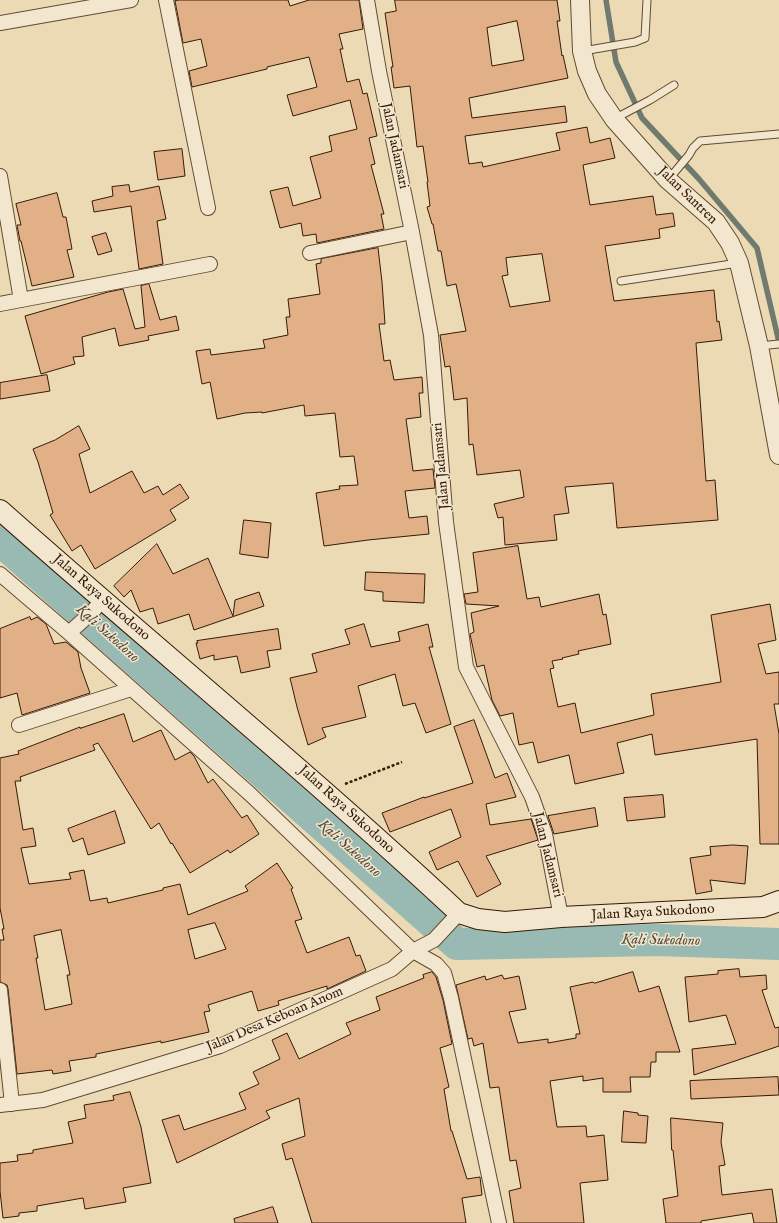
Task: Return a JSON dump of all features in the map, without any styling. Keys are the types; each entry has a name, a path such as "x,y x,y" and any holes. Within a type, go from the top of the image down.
{"main road":[{"name":"Jalan Raya Sukodono","path":"0,510 97,607 325,791 455,917 505,922 561,917 774,907"}],"street":[{"path":"0,23 131,0"},
{"path":"166,0 208,208"},
{"name":"Jalan Jadamsari","path":"367,0 379,71 412,232 431,335 446,522 466,667 532,797 545,834 561,917"},
{"name":"Jalan Santren","path":"580,0 587,71 597,94 620,116 716,222 730,243 739,263 763,345 779,455"},
{"path":"0,176 21,300"},
{"path":"310,253 412,232"},
{"path":"0,304 210,264"},
{"path":"0,574 74,629 131,689 250,794 413,951 436,964 444,973 451,998 499,1223"},
{"path":"74,629 97,607"},
{"path":"19,725 131,689"},
{"name":"Jalan Desa Keboan Anom","path":"6,1104 43,1100 220,1046 392,969 413,951 434,940 455,917"},
{"path":"0,990 6,1104"}],"lane":[{"path":"586,50 635,42 645,38 647,0"},
{"path":"620,116 674,85"},
{"path":"673,175 700,141 779,134"},
{"path":"621,281 739,263"},
{"path":"763,345 779,344"}],"path":[{"path":"340,786 402,762"}],"building":[{"path":"288,0 290,6 309,0 359,0 363,29 339,34 343,49 340,49 347,82 359,79 363,94 367,93 377,136 369,138 375,164 371,165 384,214 381,214 384,229 317,243 316,234 303,236 301,223 280,228 270,191 288,187 293,206 321,198 310,157 332,151 329,136 357,129 350,100 293,116 287,95 317,87 309,57 192,87 189,71 207,66 201,39 183,43 175,1"},
{"path":"395,0 557,0 560,21 557,21 562,56 563,55 568,78 469,98 472,118 565,106 567,122 465,136 469,164 482,162 483,167 560,150 556,133 587,127 590,143 610,138 615,158 583,165 590,205 653,196 656,215 673,213 675,226 659,229 660,238 605,246 614,301 714,290 717,322 719,321 722,340 696,343 706,481 715,480 718,520 617,528 613,483 565,487 569,513 554,515 557,540 505,545 503,517 498,518 494,504 524,497 520,470 477,475 473,444 469,445 467,398 454,400 450,366 445,367 440,335 466,331 456,284 447,286 441,251 438,251 433,224 427,207 430,206 423,146 417,147 410,86 394,88 391,67 393,67 385,13 396,11","holes":["517,21 524,60 492,66 487,28","542,254 550,301 510,307 502,276 508,275 506,258"]},
{"path":"182,149 185,176 158,180 154,152"},
{"path":"129,185 130,192 159,186 166,219 157,221 163,264 139,269 131,206 94,212 92,201 113,196 112,187"},
{"path":"57,193 63,217 66,217 72,249 67,250 74,277 32,286 20,241 17,225 21,225 16,204"},
{"path":"106,233 112,251 98,255 92,237"},
{"path":"378,248 385,324 379,324 384,361 390,360 394,380 422,377 423,393 419,393 421,417 406,419 413,471 433,469 435,488 405,491 409,518 427,516 429,534 324,546 316,493 340,489 339,486 358,485 354,456 340,457 335,413 305,416 304,405 262,413 245,413 217,419 210,382 202,384 196,351 210,349 211,355 265,348 263,340 288,335 286,317 290,317 288,299 320,294 316,264 321,263 321,259"},
{"path":"149,284 160,320 176,316 179,330 148,336 149,340 119,346 115,328 82,337 84,356 73,357 75,364 41,374 25,316 123,289 135,329 145,327 141,286"},
{"path":"47,375 50,391 0,399 0,383"},
{"path":"79,426 90,449 79,454 90,493 132,471 144,493 158,486 163,495 180,484 189,498 170,510 176,520 95,569 81,545 72,551 50,515 53,513 33,449 55,440"},
{"path":"244,520 271,523 268,558 240,554"},
{"path":"157,544 173,574 208,558 233,616 235,600 259,592 264,606 194,630 189,614 158,624 153,608 140,612 131,590 124,597 114,586"},
{"path":"518,546 527,599 539,597 541,607 599,594 603,615 606,614 611,644 578,651 579,654 552,661 554,668 550,669 558,707 575,703 581,733 654,715 651,694 721,682 711,615 770,604 776,640 758,644 766,674 779,672 779,704 774,704 779,734 779,844 760,844 757,739 655,755 652,734 617,743 624,773 575,784 569,755 538,763 533,742 519,745 513,713 500,716 492,700 484,665 477,667 470,634 474,632 471,613 499,606 466,604 464,594 478,592 473,553"},
{"path":"366,572 425,574 424,603 383,601 383,592 365,590"},
{"path":"30,617 31,620 37,617 46,624 54,644 66,642 78,652 81,668 90,693 22,715 17,693 0,698 0,629"},
{"path":"364,624 371,647 400,641 398,632 428,624 433,647 429,647 451,724 426,733 415,703 403,706 395,674 358,686 366,717 322,728 326,737 308,745 290,678 317,672 312,654 350,644 345,630"},
{"path":"278,629 281,649 267,651 270,667 241,673 237,656 214,660 214,655 200,659 196,643 198,643 197,641"},
{"path":"124,714 133,742 161,730 175,760 190,752 194,756 208,783 213,779 242,818 247,815 259,834 230,853 228,850 190,873 159,823 151,829 98,743 93,745 95,750 20,777 21,781 15,781 23,830 33,828 36,846 21,848 29,884 71,879 69,873 84,870 90,901 107,898 108,903 163,890 163,888 180,884 188,915 248,891 245,886 277,863 293,888 291,889 302,919 295,921 307,953 349,937 356,956 360,955 366,971 327,989 327,986 278,1001 279,1005 258,1011 252,991 208,1005 210,1011 204,1012 209,1032 161,1043 161,1041 96,1054 96,1057 69,1061 71,1071 53,1074 52,1070 17,1074 8,989 7,985 0,982 0,940 4,940 2,929 4,929 0,908 0,758 19,754 18,751 80,728","holes":["215,923 226,949 195,959 188,930","61,930 70,975 67,975 72,1004 45,1010 36,958 38,958 34,936"]},
{"path":"474,720 495,778 507,773 516,797 486,804 490,825 531,819 538,840 486,856 501,884 477,897 458,861 437,870 429,852 461,837 451,809 390,832 382,813 424,797 473,783 454,727"},
{"path":"663,795 665,817 627,821 624,798"},
{"path":"595,808 598,826 554,834 548,816"},
{"path":"115,811 125,843 88,855 83,838 73,842 68,829"},
{"path":"733,845 748,846 745,884 710,880 712,891 696,894 690,858 711,855 710,847"},
{"path":"739,969 740,977 766,975 767,989 762,990 775,1028 779,1027 779,1046 694,1075 692,1049 736,1044 726,1015 689,1022 685,977 718,974 718,971"},
{"path":"432,972 436,977 443,1000 452,1044 440,1048 449,1087 444,1089 451,1131 467,1179 480,1177 482,1195 462,1198 466,1223 312,1223 292,1158 286,1160 282,1144 305,1136 299,1098 266,1111 270,1118 177,1163 162,1120 179,1115 184,1130 246,1109 239,1093 259,1084 253,1072 280,1059 272,1040 287,1033 299,1059 351,1034 346,1023 380,1010 376,997 424,978 423,975"},
{"path":"633,972 639,992 659,986 680,1052 656,1052 656,1062 651,1062 650,1077 630,1077 631,1092 603,1092 603,1078 583,1081 583,1076 550,1081 557,1127 586,1126 587,1137 604,1135 608,1180 580,1183 584,1223 514,1223 509,1191 521,1188 516,1160 510,1161 499,1087 490,1088 483,1043 474,1046 472,1038 468,1039 456,985 485,976 486,980 502,975 504,979 519,976 526,1009 509,1012 518,1043 548,1039 548,1043 576,1038 576,1034 580,1034 570,987 594,983"},
{"path":"778,1077 779,1095 691,1099 690,1081"},
{"path":"130,1092 141,1127 151,1183 123,1188 126,1202 85,1209 83,1198 37,1206 37,1211 19,1213 19,1216 3,1218 0,1191 0,1163 18,1161 17,1155 33,1153 33,1150 73,1143 68,1122 86,1118 84,1105 114,1100 113,1096"},
{"path":"624,1111 648,1116 646,1143 622,1142"},
{"path":"671,1118 723,1123 721,1142 725,1165 719,1166 722,1195 772,1189 777,1223 754,1223 752,1213 701,1221 701,1223 666,1223 663,1199 678,1196 672,1150"},
{"path":"273,1207 278,1223 235,1223 234,1219"}],"waterway":[{"path":"606,0 616,62 642,118 699,179 757,248 779,342"},
{"name":"Kali Sukodono","path":"0,540 457,944 657,940 779,944"}]}
